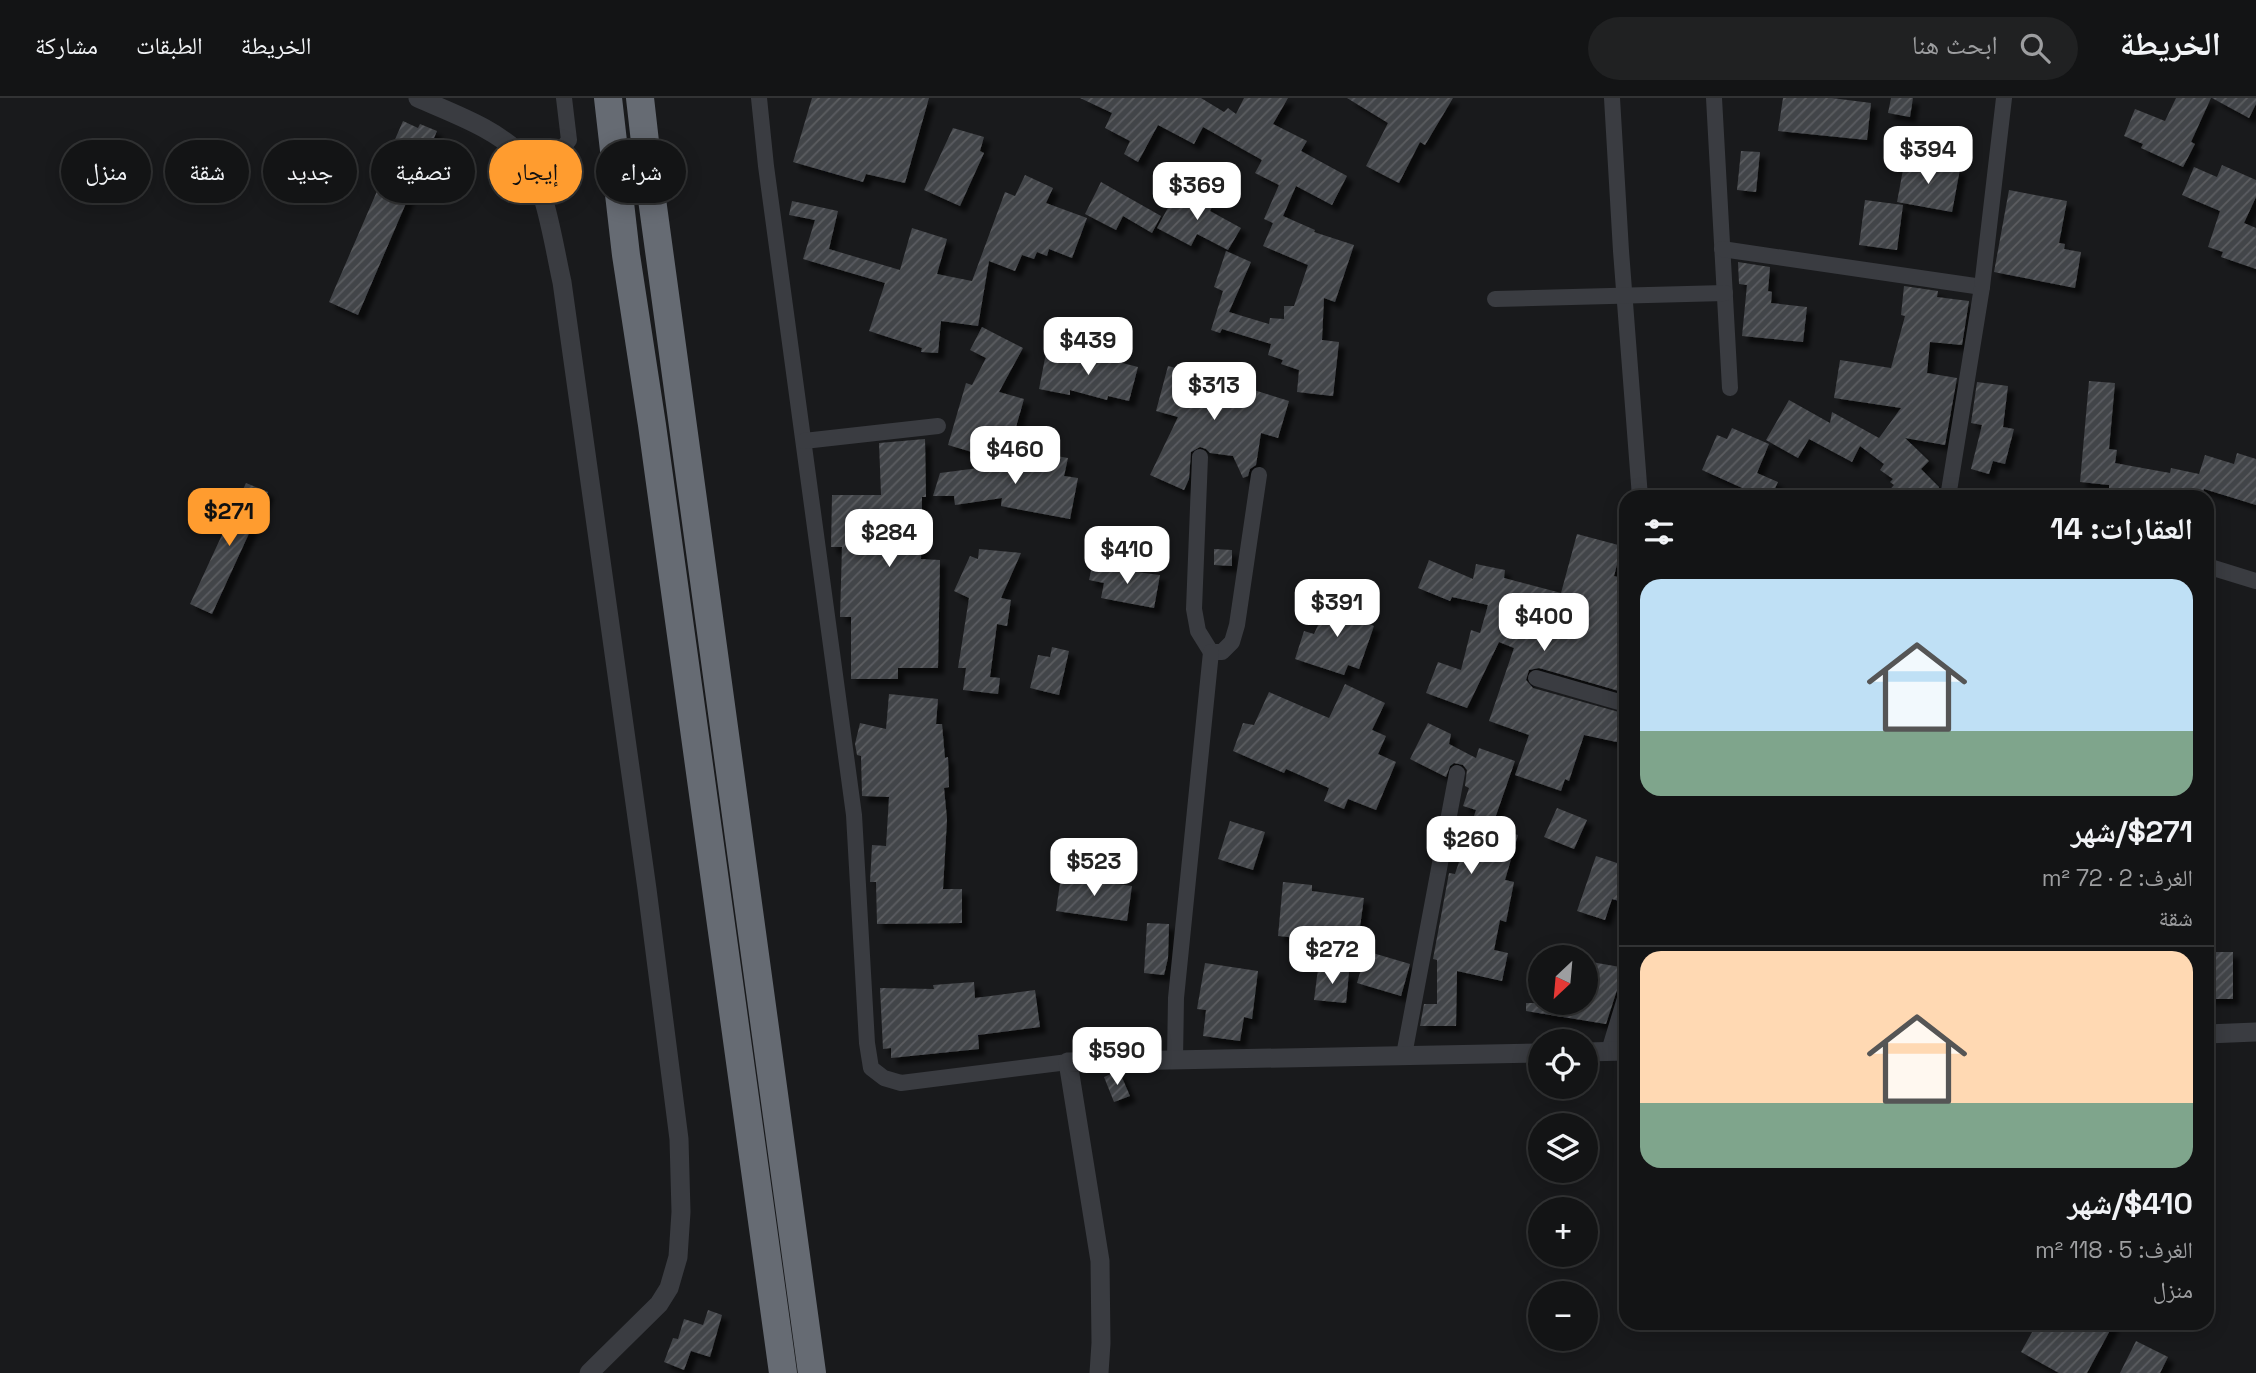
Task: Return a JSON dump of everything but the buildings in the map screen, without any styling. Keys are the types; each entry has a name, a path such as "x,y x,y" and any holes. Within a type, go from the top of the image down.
{"highway":[{"path":"608,98 625,255 652,425 783,1373"},
{"path":"640,98 650,190 812,1373"}],"street":[{"path":"418,98 467,120 501,140"},
{"path":"564,98 569,140"},
{"path":"759,98 854,815 866,1030 871,1068 884,1078 901,1083 1068,1062 1528,1053"},
{"path":"1612,98 1639,490"},
{"path":"1714,98 1730,388"},
{"path":"1949,490 1982,287 2004,98"},
{"path":"545,203 562,282 680,1139 681,1212 678,1257 668,1288 659,1304 589,1373"},
{"path":"1722,249 1982,287"},
{"path":"1494,299 1725,293"},
{"path":"804,441 938,426"},
{"path":"1175,1060 1176,998 1212,652 1198,631 1194,609 1200,457"},
{"path":"1212,652 1222,652 1232,642 1237,625 1259,475"},
{"path":"2214,568 2256,581"},
{"path":"1536,678 1619,702"},
{"path":"1404,1055 1457,773"},
{"path":"2214,1034 2256,1032"},
{"path":"1598,1052 1618,1051"},
{"path":"1068,1062 1100,1261 1099,1373"}]}
